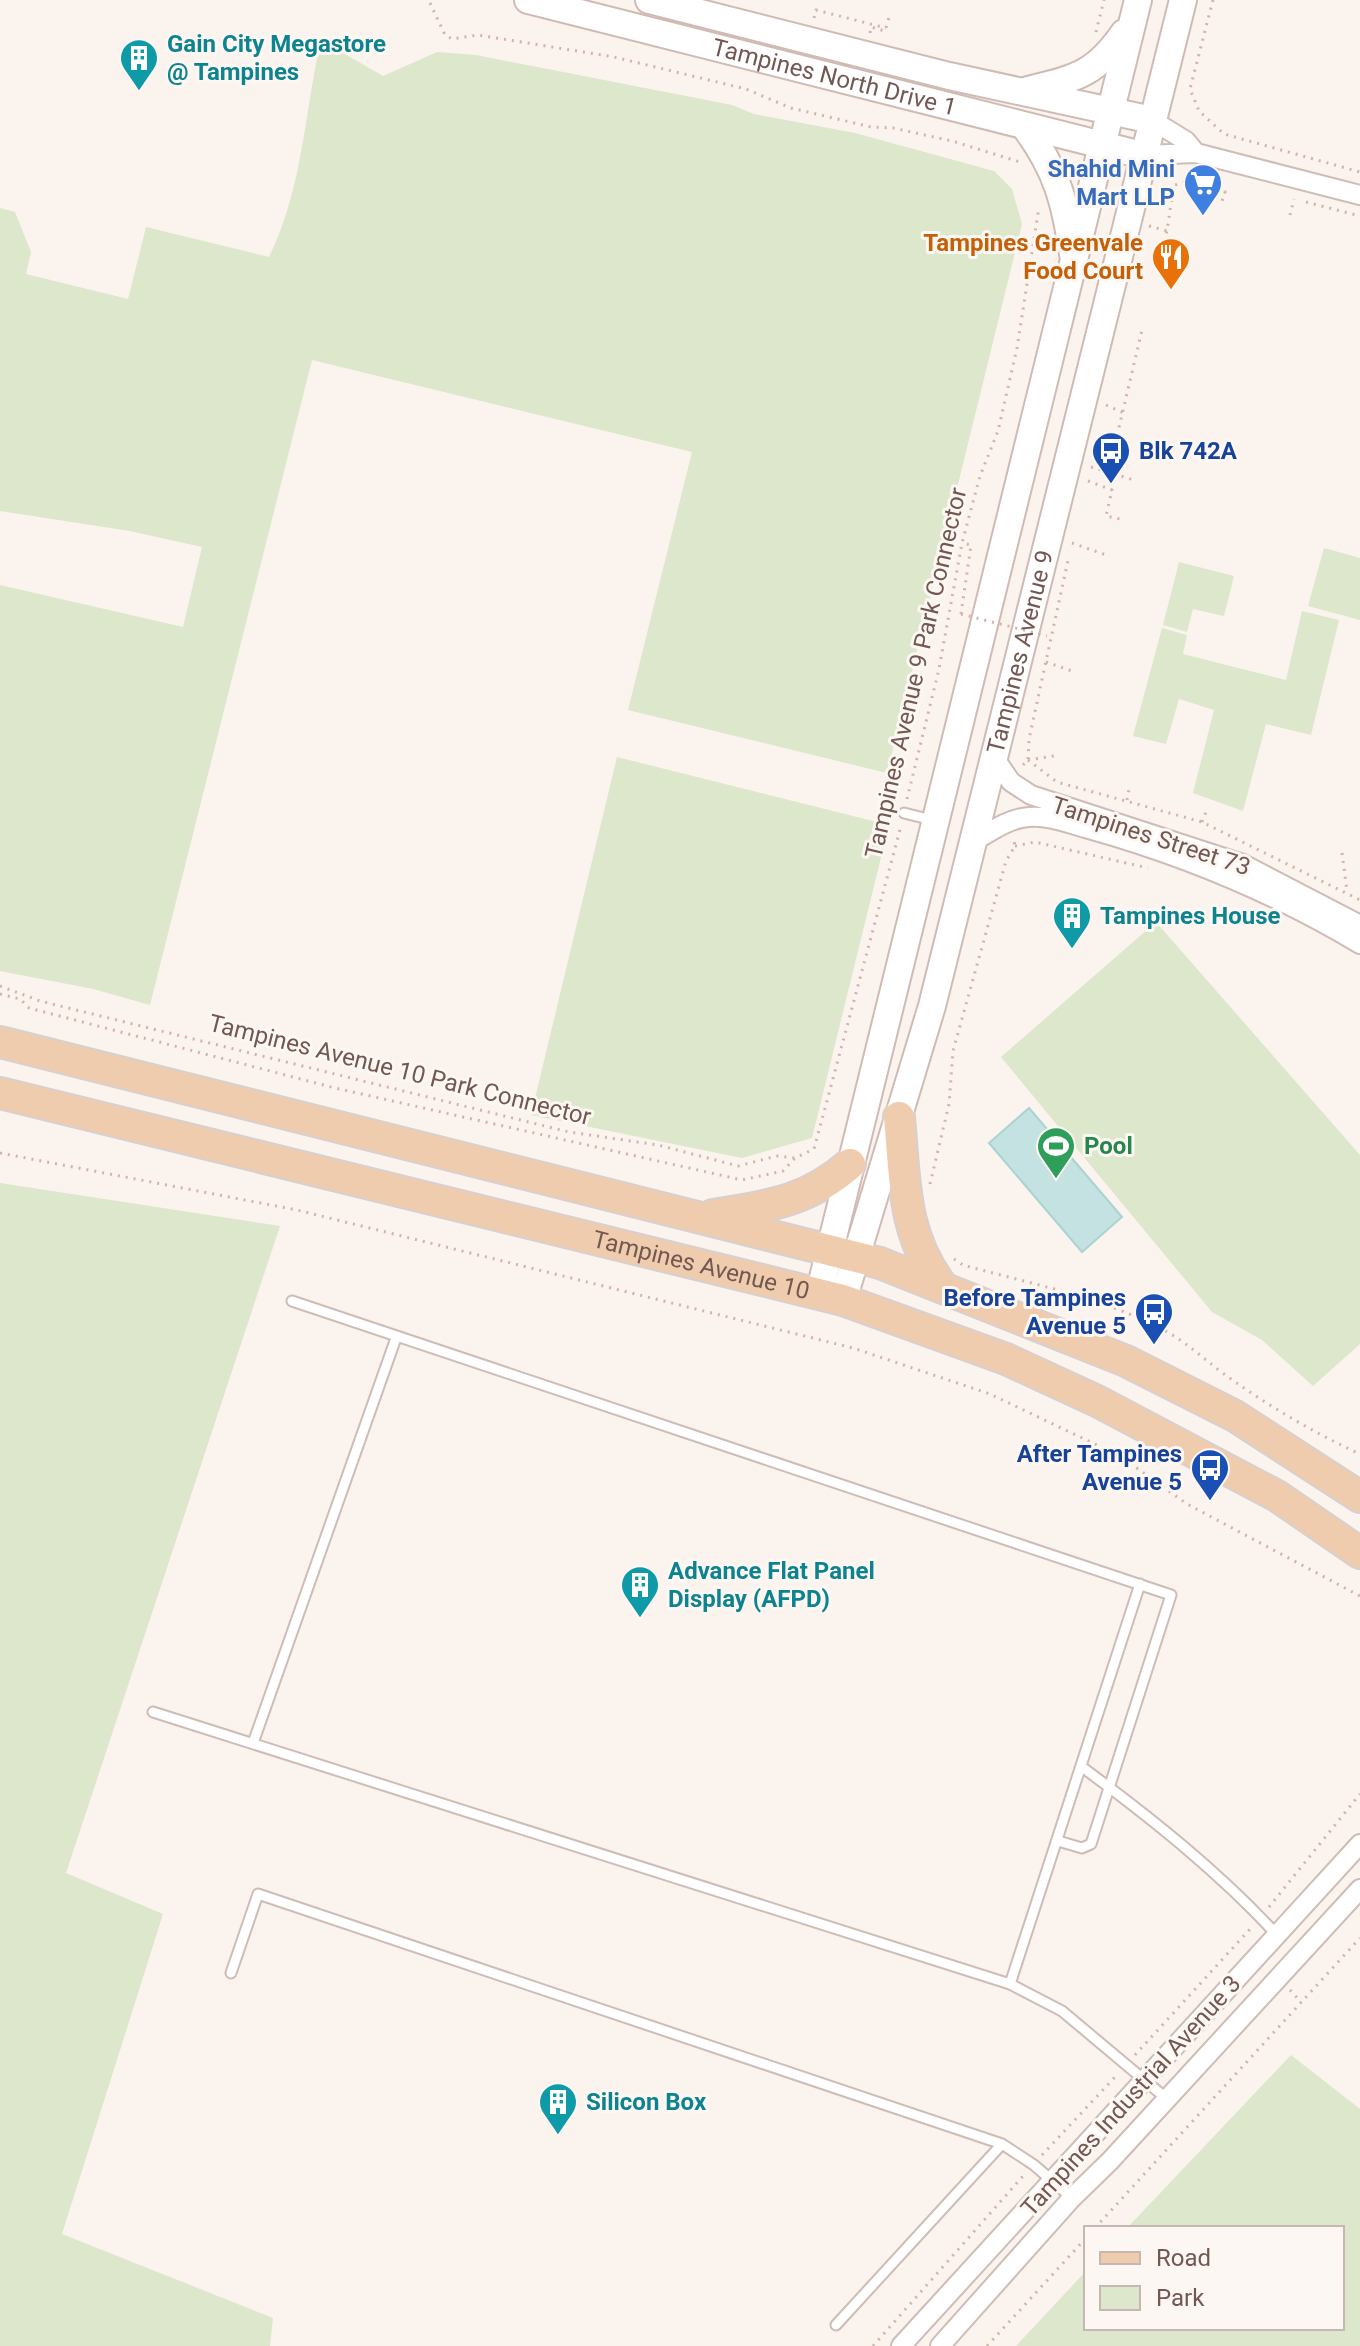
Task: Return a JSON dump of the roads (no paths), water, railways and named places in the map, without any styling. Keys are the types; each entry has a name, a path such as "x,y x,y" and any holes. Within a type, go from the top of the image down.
{"main road":[{"name":"Tampines North Drive 1","path":"528,0 725,47 1103,148 1142,155"},
{"name":"Tampines North Drive 1","path":"649,0 1023,92 1152,120"},
{"name":"Tampines Avenue 9","path":"831,1297 842,1254 899,1117 973,842 1183,0"},
{"path":"1023,92 1092,70 1107,58 1136,10"},
{"name":"Tampines Avenue 9","path":"842,1254 850,1164 1136,10"},
{"path":"1025,127 1046,156 1064,197 1075,265"},
{"name":"Tampines Avenue 10","path":"0,1042 703,1217 842,1254 941,1285 1153,1375 1235,1416 1360,1497"},
{"name":"Tampines Avenue 10","path":"0,1093 831,1297 1006,1359 1097,1401 1277,1496 1360,1553"},
{"path":"899,1117 910,1223 921,1258 941,1285"},
{"path":"703,1217 805,1196 826,1186 850,1164"}],"street":[{"path":"1152,120 1186,141 1196,153"},
{"path":"1142,155 1196,153 1360,195"},
{"name":"Tampines Street 73","path":"994,757 1011,782 1047,802 1166,836 1243,864 1360,925"},
{"name":"Tampines Street 73","path":"973,842 1016,818 1042,817 1162,852 1316,917 1360,944"},
{"name":"Tampines Industrial Avenue 3","path":"901,2346 1054,2183 1360,1844"},
{"name":"Tampines Industrial Avenue 3","path":"940,2346 1072,2198 1360,1889"}],"lane":[{"path":"904,813 935,820"},
{"path":"292,1301 1171,1595 1091,1844 1082,1848 1058,1841"},
{"path":"253,1743 396,1338"},
{"path":"1010,1984 1140,1584"},
{"path":"153,1712 1010,1984 1062,2011 1167,2099"},
{"path":"1082,1767 1237,1892 1277,1935"},
{"path":"231,1973 258,1894 1002,2144 1072,2198"},
{"path":"836,2325 1002,2144"}],"water":[{"name":"Pool","path":"1029,1108 1122,1217 1082,1252 989,1143"}],"place":[{"name":"Gain City Megastore @ Tampines","path":"139,92"},
{"name":"Shahid Mini Mart LLP","path":"1203,217"},
{"name":"Tampines Greenvale Food Court","path":"1171,291"},
{"name":"Blk 742A","path":"1111,485"},
{"name":"Tampines House","path":"1072,950"},
{"name":"Pool","path":"1056,1180"},
{"name":"Before Tampines Avenue 5","path":"1154,1346"},
{"name":"After Tampines Avenue 5","path":"1210,1502"},
{"name":"Advance Flat Panel Display (AFPD)","path":"640,1619"},
{"name":"Silicon Box","path":"558,2136"}]}
